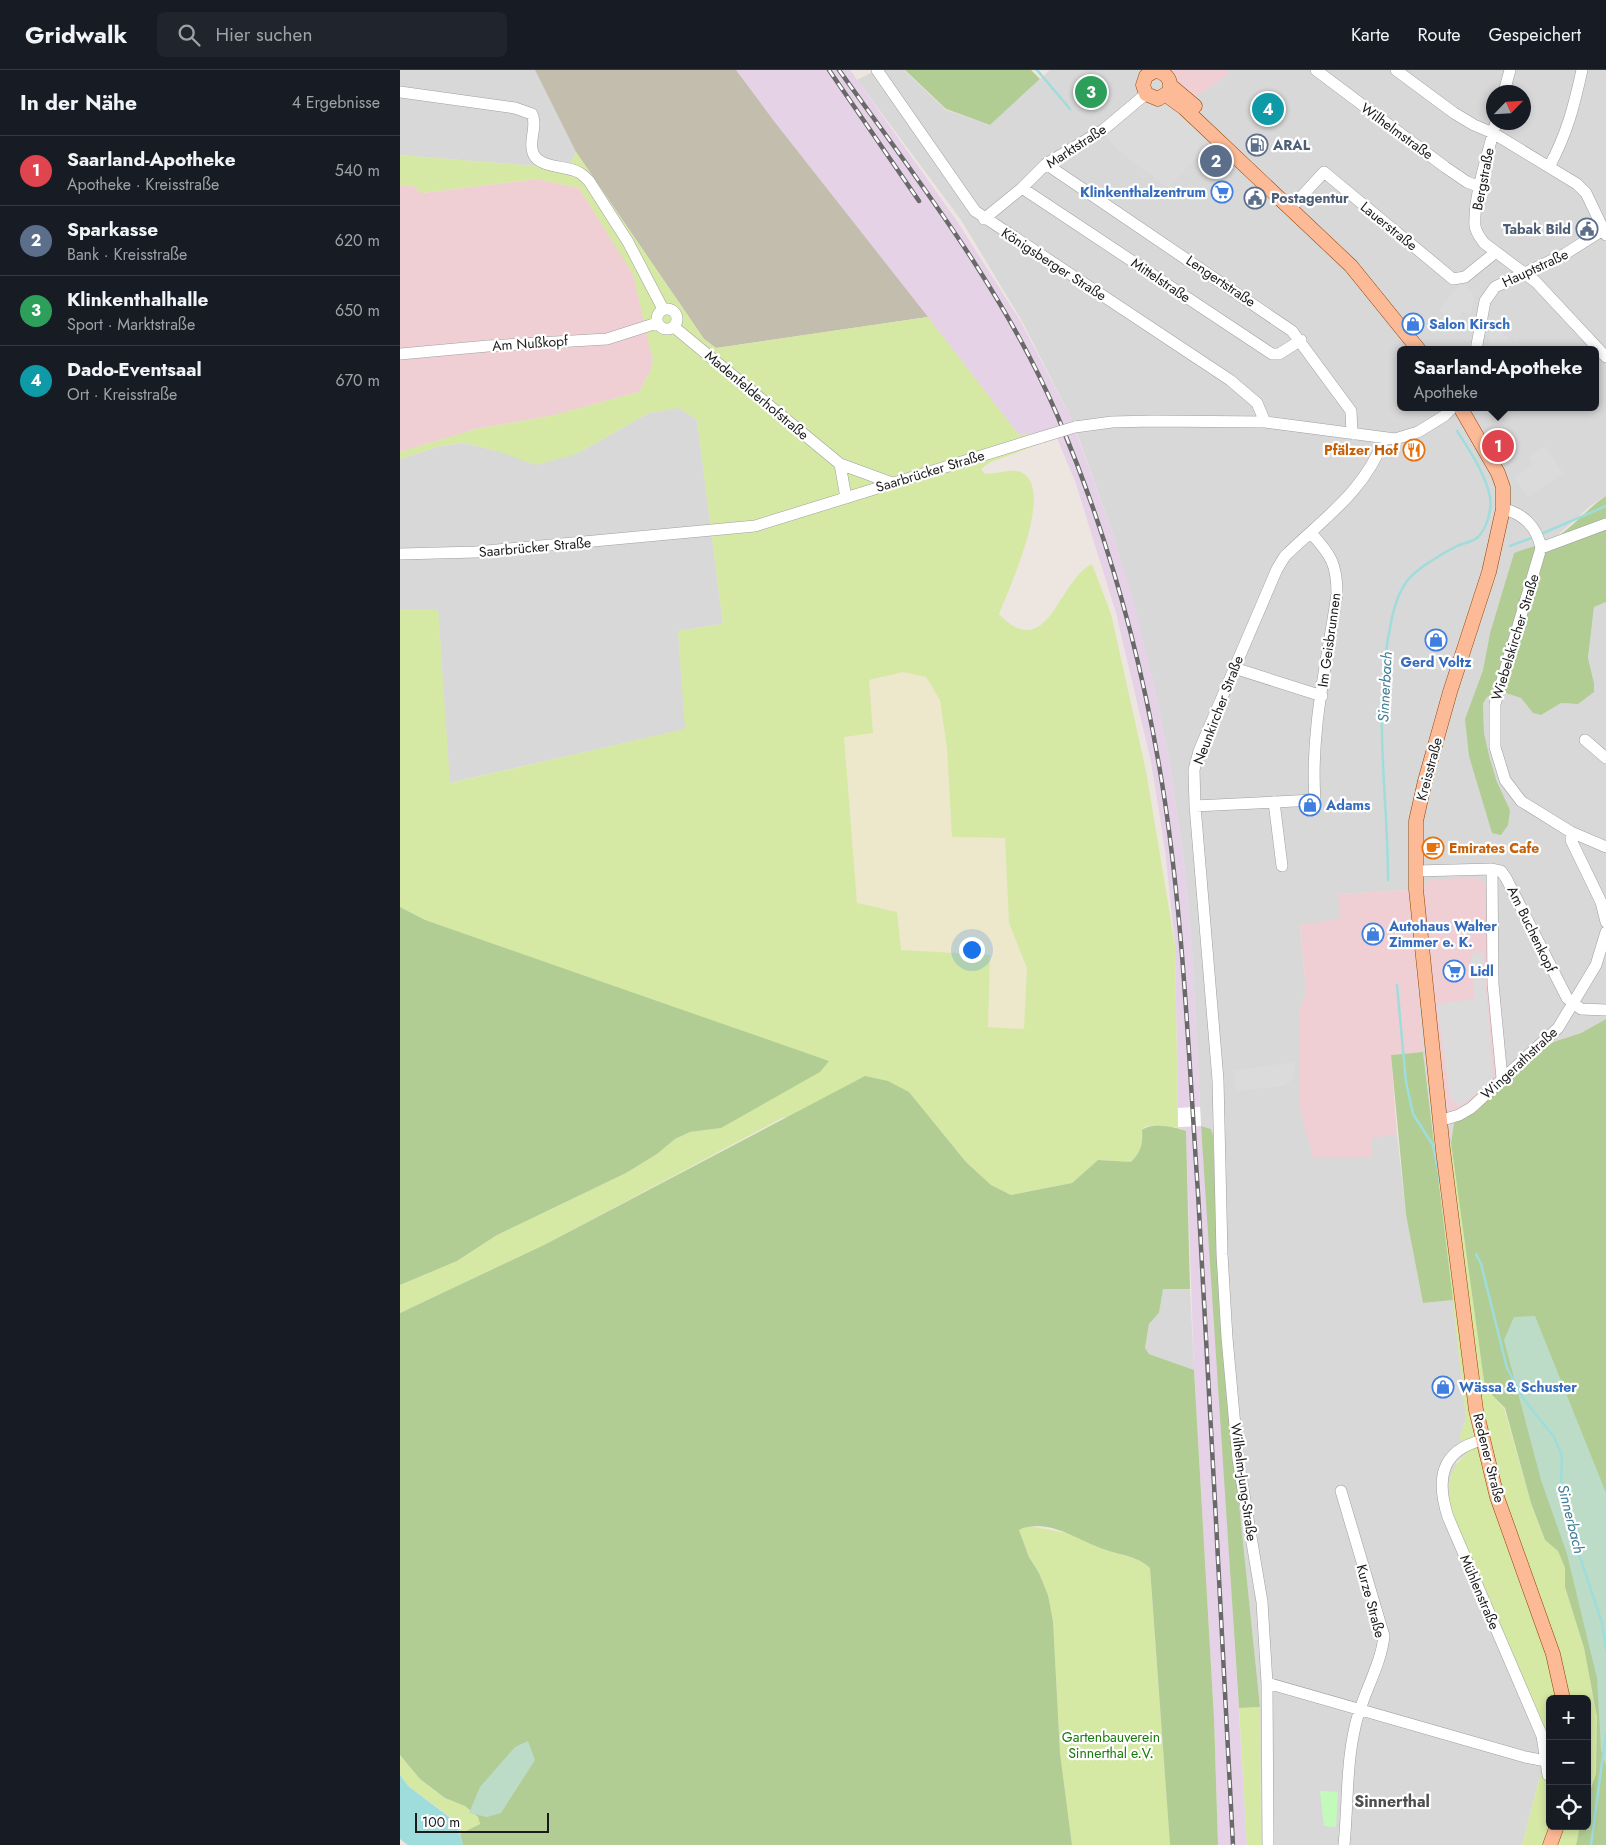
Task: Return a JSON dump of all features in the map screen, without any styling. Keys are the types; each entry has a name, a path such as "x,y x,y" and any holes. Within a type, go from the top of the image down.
{"main road":[{"path":"1168,90 1154,98 1146,94 1143,84 1149,72 1166,74 1168,90 1340,250 1350,266 1416,346"},
{"name":"Kreisstraße","path":"1443,1150 1422,962 1416,871 1416,821 1450,692 1489,572 1503,509 1503,487 1498,473 1462,411"},
{"name":"Redener Straße","path":"1443,1150 1468,1350 1483,1440 1497,1497 1553,1654 1562,1695"},
{"path":"1550,1845 1555,1830"}],"street":[{"name":"Königsberger Straße","path":"877,70 967,201 984,219 1230,380 1257,403 1265,422"},
{"name":"Wilhelmstraße","path":"1316,70 1445,167 1467,182 1480,187"},
{"path":"1396,70 1454,114 1474,126 1486,127"},
{"path":"1506,85 1510,70"},
{"path":"1549,167 1566,134 1582,70"},
{"name":"Madenfelderhofstraße","path":"400,92 516,108 532,114 535,120 531,141 534,154 544,163 581,173 589,181 628,242 662,309 672,310 678,318 674,327 667,330 657,323"},
{"name":"Marktstraße","path":"984,219 1022,188 1046,164 1103,130 1146,94"},
{"name":"Bergstraße","path":"1494,130 1480,187 1476,226 1481,239 1496,252 1526,272 1596,346"},
{"path":"1498,130 1549,167 1568,178 1586,193 1605,231"},
{"name":"Lengertstraße","path":"1046,164 1270,314 1301,340 1351,411 1352,434"},
{"name":"Lauerstraße","path":"1292,207 1324,172 1453,279 1459,279 1496,252"},
{"name":"Mittelstraße","path":"1022,188 1272,354 1279,354 1301,340"},
{"name":"Hauptstraße","path":"1477,346 1481,317 1490,293 1495,287 1566,254 1605,231"},
{"path":"657,323 657,315 662,309"},
{"name":"Am Nußkopf","path":"400,354 607,339 657,323"},
{"name":"Madenfelderhofstraße","path":"674,327 840,464 892,483"},
{"name":"Saarbrücker Straße","path":"400,554 445,554 730,530 779,520 1075,427 1112,422 1265,422 1384,439 1406,438 1444,416 1449,411"},
{"name":"Neunkircher Straße","path":"1218,1119 1218,1080 1195,806 1194,770 1199,751 1276,569 1285,556 1364,480 1377,459 1384,439"},
{"path":"840,464 846,498"},
{"path":"1503,509 1522,514 1540,544 1606,524"},
{"name":"Im Geisbrunnen","path":"1195,806 1315,800 1313,757 1337,594 1337,576 1328,552 1311,533"},
{"name":"Wiebelskircher Straße","path":"1540,544 1496,696 1494,747 1500,769 1512,792 1521,801 1571,832 1606,847"},
{"name":"Im Geisbrunnen","path":"1234,668 1322,696"},
{"path":"1585,740 1606,758"},
{"path":"1274,802 1282,866"},
{"path":"1571,832 1573,846 1601,902 1606,922"},
{"path":"1416,871 1492,869 1493,984 1502,1078"},
{"name":"Am Buchenkopf","path":"1492,869 1501,871 1506,878 1563,992 1572,1003"},
{"name":"Wingerathstraße","path":"1440,1121 1459,1115 1471,1108 1558,1028 1596,965 1606,932"},
{"path":"1572,1003 1581,1009 1606,1010"},
{"name":"Wilhelm-Jung-Straße","path":"1218,1119 1227,1338 1238,1459 1262,1602 1267,1683 1268,1845"},
{"name":"Mühlenstraße","path":"1483,1440 1455,1451 1446,1466 1441,1496 1542,1736 1546,1761"},
{"name":"Kurze Straße","path":"1341,1491 1384,1636 1380,1656 1359,1708 1354,1729 1344,1845"},
{"path":"1267,1683 1525,1757 1546,1761"}],"shaded area":[{"path":"400,70 535,70 576,152 565,174 535,166 400,155"},
{"path":"535,70 736,70 928,317 716,348 704,339 576,152"},
{"path":"736,70 850,70 957,221 1021,322 1073,422 1041,433 1019,435"},
{"path":"876,70 904,70 946,110 990,125 1050,70 1606,70 1606,496 1589,507 1556,537 1539,546 1514,553 1490,633 1483,670 1465,719 1510,810 1497,782 1490,759 1484,733 1483,705 1487,697 1499,691 1521,698 1533,713 1541,715 1561,702 1569,704 1594,683 1588,659 1594,607 1606,602 1606,1019 1581,1033 1552,1042 1502,1085 1430,972 1447,1109 1454,1123 1451,1143 1435,1145 1423,1052 1410,890 1339,894 1341,920 1300,925 1306,992 1299,1013 1371,1158 1372,1137 1397,1134 1406,1215 1423,1303 1453,1300 1466,1418 1460,1437 1466,1455 1456,1462 1546,1753 1522,1845 1261,1845 1260,1707 1220,1319 1213,1135 1211,1129 1201,1126 1192,948 1183,854 1169,760 1154,685 1114,537 1073,422 1022,321 961,220 857,80"},
{"path":"1167,70 1226,70 1229,74 1194,98"},
{"path":"1146,99 1157,104 1172,104 1211,142 1168,188 1118,150 1105,136"},
{"path":"537,179 579,188 622,254 633,274 644,316 653,361 650,372 639,392 550,416 476,429 400,452 400,185 413,186 422,193"},
{"path":"1464,284 1474,296 1471,313 1462,312 1453,323 1439,310 1459,285"},
{"path":"1492,322 1513,344 1517,341 1521,346 1488,346"},
{"path":"679,407 697,419 723,624 678,631 686,729 449,783 438,609 400,609 400,459 440,446 464,443 497,451 576,454 649,413"},
{"path":"1076,432 1114,537 1135,607 1154,685 1169,760 1183,854 1192,948 1200,1107 1178,1108 1175,945 1165,850 1151,762 1116,613 1076,484 1057,438"},
{"path":"1545,446 1563,473 1528,497 1514,477 1533,464 1529,457"},
{"path":"903,672 926,677 940,700 947,748 952,837 1005,837 1009,923 1027,968 1025,1029 988,1027 990,956 901,950 897,912 857,903 843,736 873,733 869,680"},
{"path":"1476,877 1485,883 1495,1060 1502,1085 1478,1110 1454,1123 1447,1109 1421,888 1429,880"},
{"path":"1410,890 1423,1052 1391,1055 1397,1134 1372,1138 1372,1158 1313,1157 1299,1106 1299,1013 1306,992 1300,925 1340,919 1338,894"},
{"path":"1483,952 1493,1076 1489,1084 1458,1107 1456,1101 1451,1102 1437,1004 1475,999 1471,954"},
{"path":"1294,1062 1295,1077 1284,1086 1236,1091 1233,1071"},
{"path":"1201,1126 1215,1319 1247,1845 1218,1845 1214,1718 1194,1370 1186,1131 1178,1127"},
{"path":"1163,1288 1190,1289 1194,1370 1149,1354 1145,1348 1149,1324 1159,1313"}],"green space":[{"path":"905,70 1031,70 1040,79 990,125 946,109"},
{"path":"576,152 704,339 716,348 928,317 1019,435 1041,433 1044,442 989,463 981,469 985,474 1017,471 1029,479 1034,494 1033,514 1020,561 999,614 1016,627 1029,630 1041,625 1080,573 1092,564 1111,614 1146,771 1175,945 1178,1127 1186,1131 1176,1127 1146,1126 1142,1130 1142,1144 1131,1162 1098,1160 1072,1183 1011,1195 991,1185 966,1162 909,1092 782,1118 546,1244 400,1313 400,1285 457,1261 497,1235 626,1173 657,1154 675,1139 690,1132 721,1128 425,920 400,907 400,609 438,609 450,783 685,729 678,631 723,624 697,420 679,408 649,413 576,454 536,465 497,451 464,443 440,446 400,459 400,452 476,429 550,416 639,392 650,372 653,361 633,274 579,188 537,179 422,193 413,186 400,185 400,155 535,166 565,174","holes":["903,672 926,677 940,700 947,748 952,837 1005,838 1009,923 1027,968 1024,1029 988,1027 990,955 901,950 897,912 857,903 844,737 873,733 869,680"]},
{"path":"1606,496 1606,602 1594,607 1588,658 1594,683 1594,692 1578,704 1561,703 1541,715 1533,713 1521,698 1499,691 1487,697 1483,704 1484,733 1497,782 1510,810 1508,825 1501,835 1492,833 1469,756 1465,719 1483,670 1490,633 1514,553 1555,538"},
{"path":"400,907 425,920 829,1061 820,1072 721,1128 690,1132 675,1139 657,1154 626,1173 497,1235 457,1261 400,1285"},
{"path":"1606,1019 1606,1845 1576,1845 1579,1830 1591,1830 1591,1788 1596,1774 1597,1717 1584,1648 1565,1587 1565,1568 1558,1551 1545,1540 1531,1503 1505,1408 1485,1388 1451,1143 1454,1123 1478,1110 1516,1070 1553,1042 1581,1033"},
{"path":"1423,1052 1453,1300 1423,1303 1406,1215 1391,1055"},
{"path":"865,1076 888,1081 909,1092 966,1162 991,1185 1011,1195 1072,1183 1098,1160 1131,1162 1139,1151 1142,1144 1142,1130 1146,1128 1164,1126 1186,1131 1190,1289 1163,1289 1159,1313 1149,1324 1145,1348 1149,1354 1194,1370 1214,1718 1218,1845 1170,1845 1150,1568 1134,1558 1103,1549 1062,1531 1040,1526 1019,1530 1029,1557 1039,1573 1048,1595 1053,1621 1060,1753 1072,1845 463,1845 460,1834 480,1824 478,1817 465,1806 445,1798 420,1779 400,1755 400,1313 546,1244"},
{"path":"1201,1126 1211,1129 1213,1135 1220,1319 1260,1707 1239,1708"},
{"path":"1451,1143 1485,1388 1504,1408 1531,1503 1545,1540 1558,1550 1565,1568 1565,1587 1584,1648 1597,1717 1596,1774 1591,1788 1591,1695 1546,1695 1546,1753 1451,1511 1450,1480 1455,1467 1466,1455 1460,1437 1466,1418 1435,1145"},
{"path":"1535,1316 1606,1493 1606,1766 1601,1750 1597,1678 1567,1554 1541,1480 1504,1340 1514,1317"},
{"name":"Gartenbauverein Sinnerthal e.V.","path":"1030,1526 1071,1534 1102,1549 1143,1561 1150,1568 1170,1845 1072,1845 1060,1753 1053,1621 1048,1595 1039,1573 1029,1557 1019,1530"},
{"path":"1260,1707 1261,1845 1247,1845 1239,1708"},
{"path":"528,1741 535,1760 501,1813 487,1817 469,1813 480,1787 515,1747"},
{"path":"1546,1753 1546,1830 1579,1830 1576,1845 1522,1845"},
{"path":"400,1755 420,1779 445,1798 465,1806 478,1817 480,1824 460,1834 456,1821 408,1786 400,1775"},
{"path":"1320,1791 1338,1792 1336,1827 1324,1826"}],"water":[{"path":"400,1775 408,1786 456,1822 463,1845 408,1845 400,1839"}],"pier":[{"path":"1200,1107 1201,1126 1178,1127 1178,1108"}],"waterway":[{"path":"1037,70 1070,109"},
{"name":"Sinnerbach","path":"1388,880 1382,698 1388,638 1394,610 1401,590 1414,574 1436,558 1478,537 1489,517 1491,501 1485,480 1457,431"},
{"name":"Sinnerbach","path":"1541,534 1606,506"},
{"name":"Sinnerbach","path":"1510,546 1534,537"},
{"name":"Sinnerbach","path":"1397,985 1406,1082 1413,1114 1433,1145 1440,1181"},
{"name":"Sinnerbach","path":"1476,1254 1481,1264 1507,1368 1523,1398 1554,1437 1562,1456 1561,1485 1570,1527 1602,1623 1606,1650"},
{"name":"Sinnerbach","path":"1591,1845 1606,1733"}],"railway":[{"path":"829,70 919,201"},
{"path":"839,70 958,238 986,281 1036,370 1058,417 1094,510 1124,606 1147,703 1157,753 1172,851 1185,997 1203,1274 1233,1845"}],"place":[{"name":"Klinkenthalhalle","path":"1091,92"},
{"name":"Dado-Eventsaal","path":"1268,109"},
{"name":"ARAL","path":"1257,145"},
{"name":"Sparkasse","path":"1216,161"},
{"name":"Klinkenthalzentrum","path":"1222,192"},
{"name":"Postagentur","path":"1255,198"},
{"name":"Tabak Bild","path":"1587,229"},
{"name":"Salon Kirsch","path":"1413,324"},
{"name":"Saarland-Apotheke","path":"1498,446"},
{"name":"Pfälzer Hof","path":"1414,450"},
{"name":"Gerd Voltz","path":"1436,640"},
{"name":"Adams","path":"1310,805"},
{"name":"Emirates Cafe","path":"1433,848"},
{"name":"Autohaus Walter Zimmer e. K.","path":"1373,934"},
{"name":"Lidl","path":"1454,971"},
{"name":"Wässa & Schuster","path":"1443,1387"}],"district":[{"name":"Sinnerthal","path":"1392,1801"}]}
